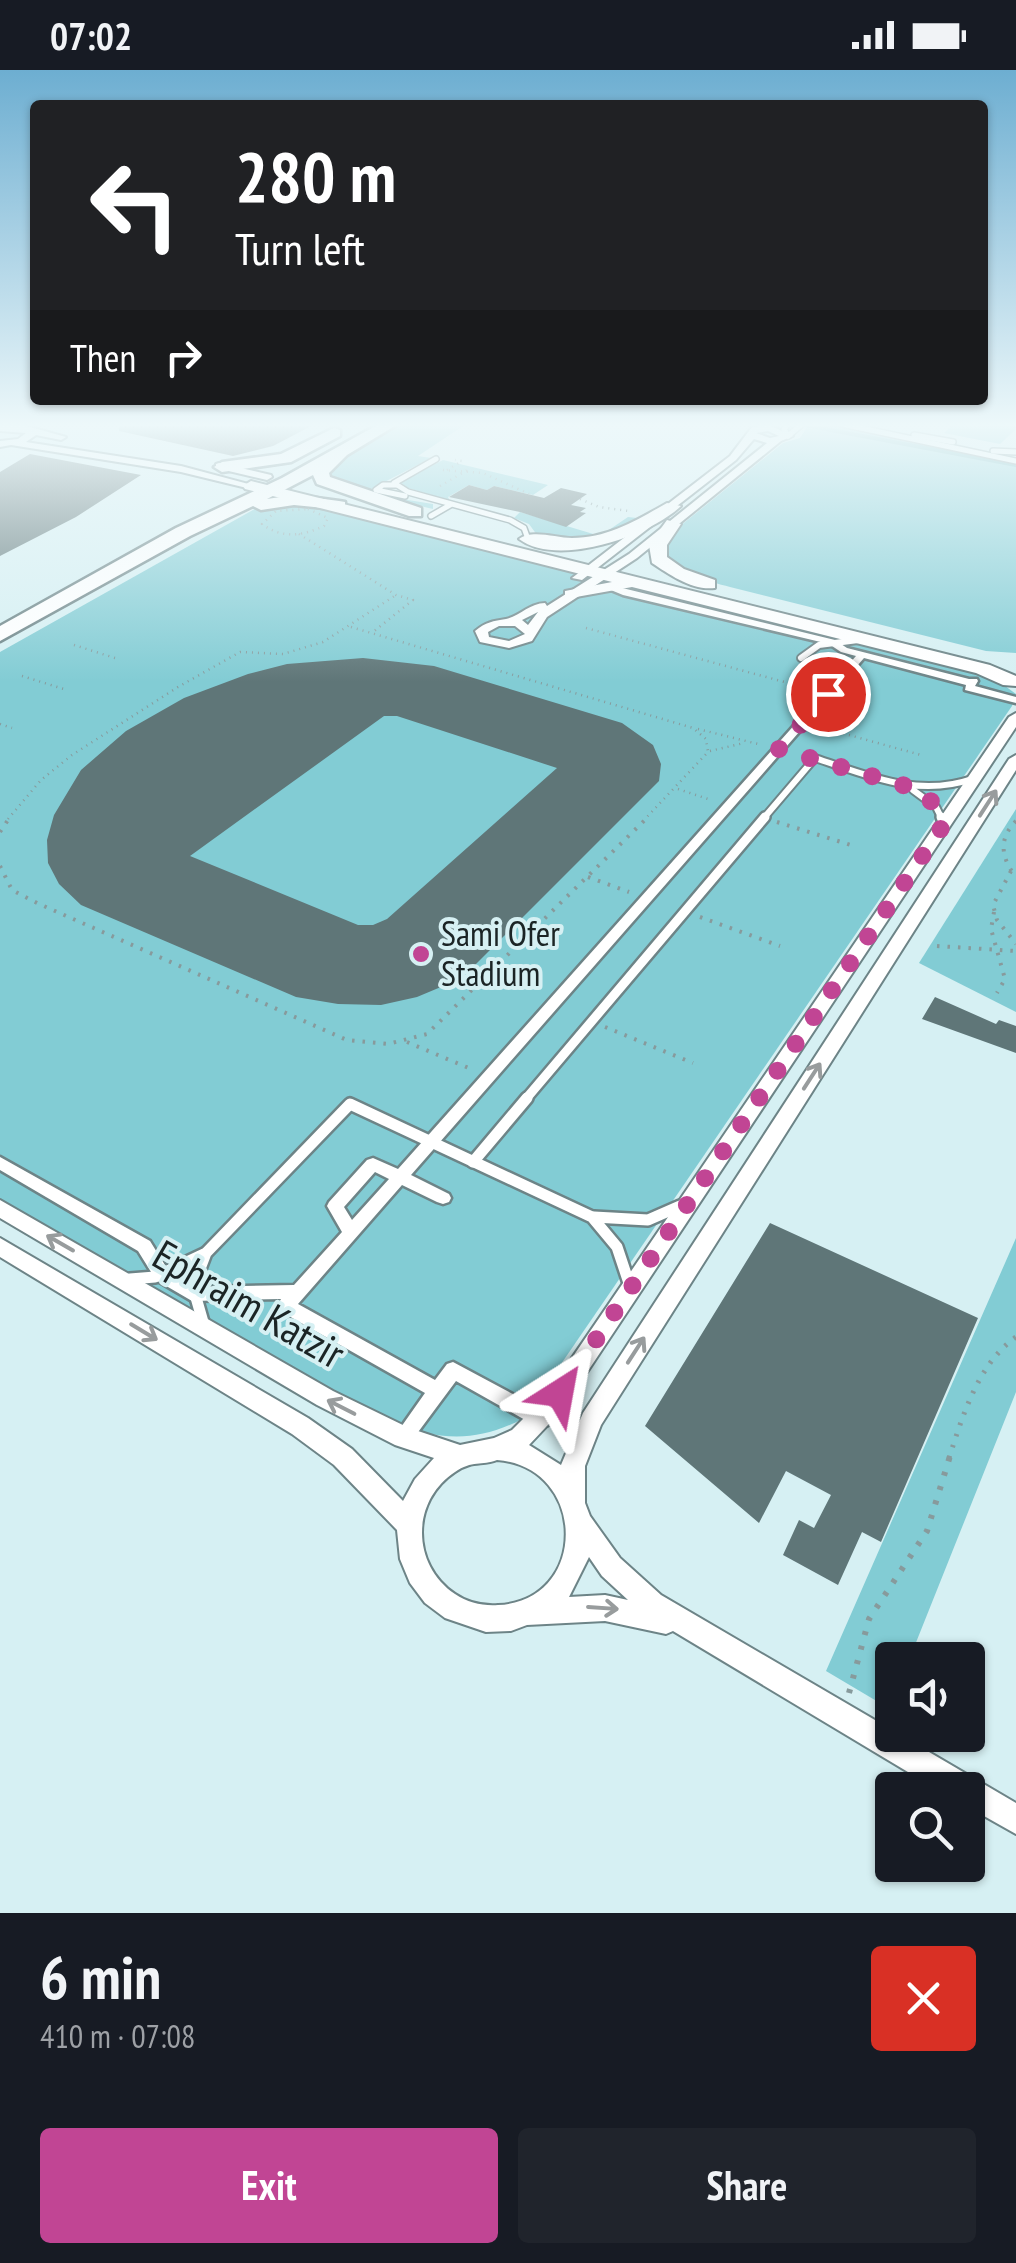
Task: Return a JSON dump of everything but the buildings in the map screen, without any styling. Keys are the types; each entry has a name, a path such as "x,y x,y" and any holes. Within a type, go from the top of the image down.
{"highway":[{"path":"0,625 217,510"},
{"path":"0,635 217,510"}],"main road":[{"path":"357,510 531,548 609,541 673,515"},
{"path":"435,510 531,548 652,586 793,621 866,648 977,676 1015,679"},
{"path":"673,515 658,546 658,558 678,573 738,594"},
{"path":"531,548 558,574 566,594 606,571 738,594 988,658 1015,679"}],"street":[{"path":"606,571 678,510"},
{"path":"606,571 680,510"},
{"path":"438,1391 286,1306 866,648 832,642 810,644 606,571"},
{"path":"566,594 535,621 530,638 512,645 490,642 481,636 490,624 526,617 566,594"},
{"path":"510,622 531,630"},
{"path":"691,1629 638,1612 605,1608 472,1614 434,1595 412,1562 408,1523 422,1487 441,1469 513,1442 541,1420 1016,717"},
{"path":"514,1615 540,1604 561,1587 576,1563 575,1457 597,1410 1016,759"},
{"path":"0,1164 144,1246 162,1275 192,1294 300,1292"},
{"path":"351,1234 335,1206 372,1164 443,1198"},
{"name":"Ephraim Katzir","path":"0,1208 325,1398 403,1437 476,1454"},
{"name":"Ephraim Katzir","path":"0,1246 300,1426 343,1457 408,1523"},
{"path":"403,1437 453,1370 541,1420"},
{"path":"476,1454 514,1454 539,1463 560,1480 620,1576 691,1629 936,1772"},
{"path":"985,1801 1016,1819"}],"lane":[{"path":"793,621 810,644 800,658"},
{"path":"473,1162 815,758 906,786 929,798 944,824"},
{"path":"906,786 960,785 976,777"},
{"path":"207,1329 194,1307 192,1294 194,1272 206,1253 350,1104 592,1217 614,1237 627,1264 630,1290"},
{"path":"592,1217 648,1220 671,1213 693,1196"},
{"path":"120,1278 140,1280 162,1275 206,1253"}],"path":[{"path":"287,510 276,512 262,524 270,531 299,534 324,526 328,518 311,510"},
{"path":"625,510 643,512"},
{"path":"299,534 396,596 413,600 411,606 372,633"},
{"path":"0,832 10,812 55,766 224,661 240,652 262,658 321,646 396,596"},
{"path":"351,627 693,728 779,749"},
{"path":"586,628 828,694"},
{"path":"74,645 116,658"},
{"path":"22,676 67,690"},
{"path":"803,722 921,755"},
{"path":"0,724 12,728"},
{"path":"693,728 706,739 708,752"},
{"path":"0,889 12,890 347,1040 371,1045 407,1042 427,1034 446,1018 676,789 708,752 749,742"},
{"path":"676,789 729,806"},
{"path":"764,818 854,846"},
{"path":"1016,821 1003,836 1004,859 1016,876"},
{"path":"0,866 12,890"},
{"path":"997,992 1005,979 991,929 994,898 1011,871"},
{"path":"588,876 647,898"},
{"path":"684,912 780,946"},
{"path":"994,912 1016,944"},
{"path":"937,946 1016,951"},
{"path":"592,1022 693,1064"},
{"path":"407,1042 490,1077"},
{"path":"842,1717 869,1619 928,1530 965,1407 999,1349 1016,1338"}],"shaded area":[{"name":"Sami Ofer Stadium","path":"253,510 331,510 990,675 1016,694 1012,706 524,1418 490,1432 441,1436 389,1422 0,1202 0,652"},
{"path":"700,510 1016,510 1016,653 986,651 692,575 674,565 663,551 680,526"},
{"path":"520,512 600,536 566,539 537,535 529,524 514,518"},
{"path":"628,517 637,518 611,532 600,536"},
{"path":"1016,809 1016,1012 919,963"},
{"path":"1016,1238 1016,1392 916,1642 875,1642 875,1700 826,1671"}],"place":[{"name":"Sami Ofer Stadium","path":"421,954"}],"route":[{"path":"560,1393 944,824 929,798 906,786 779,749 828,694"}]}
